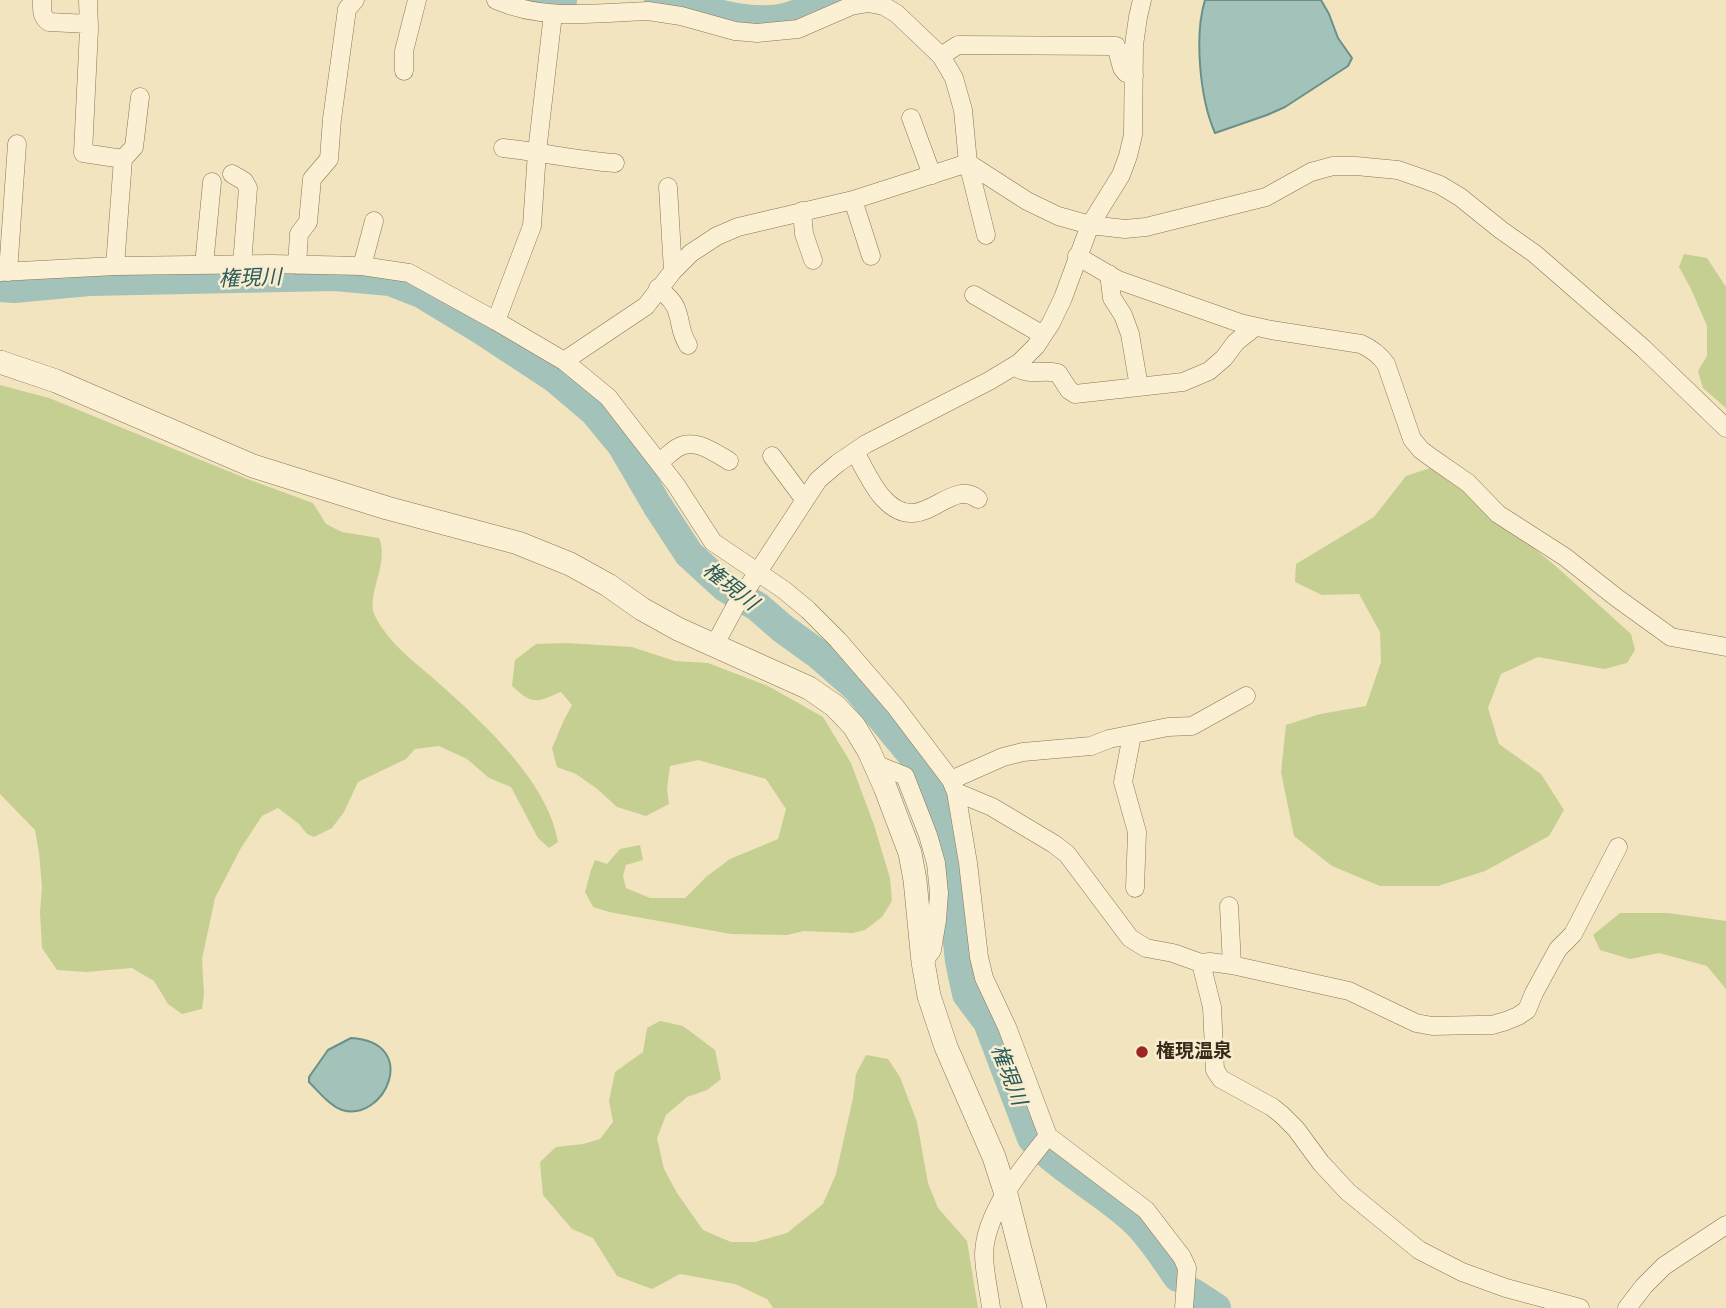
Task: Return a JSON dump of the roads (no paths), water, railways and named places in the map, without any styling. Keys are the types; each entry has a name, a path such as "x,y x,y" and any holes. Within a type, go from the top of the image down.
{"street":[{"path":"42,0 43,15 49,22 89,23"},
{"path":"88,0 83,153 123,159"},
{"path":"297,265 299,234 308,222 312,179 329,159 347,9 355,0"},
{"path":"404,71 404,51 417,0"},
{"path":"714,646 734,607 818,480 855,452 1014,366 1044,335 1063,298 1090,225 1121,175 1128,156 1133,135 1134,45 1143,0"},
{"path":"500,1 511,7 552,14 597,7 663,12 735,31 757,33 798,29 851,6 868,3 884,6 897,14 941,56 954,79 963,110 968,163 986,235"},
{"path":"496,321 532,226 552,14"},
{"path":"941,56 958,45 1116,46 1122,68 1126,74 1133,75"},
{"path":"115,266 123,159 134,147 140,97"},
{"path":"911,118 932,175"},
{"path":"17,145 4,272 115,266 297,265 362,266 409,273 564,361 608,397 659,462 713,541 754,578 808,610 838,640 895,706 953,786 1067,854 1130,938 1146,948 1173,953 1200,963 1232,965 1349,991 1416,1023 1432,1026 1492,1025 1527,1010 1558,949 1573,934 1618,848"},
{"path":"503,148 615,163"},
{"path":"564,361 646,306 658,288 691,253 717,236 738,226 853,200 968,163"},
{"path":"968,163 1027,201 1058,216 1090,225 1125,229 1146,227 1266,197 1311,172 1333,166 1398,170 1440,185 1460,197 1535,254 1643,348 1726,428"},
{"path":"232,174 244,181 247,188 242,265"},
{"path":"205,265 212,182"},
{"path":"668,187 673,271"},
{"path":"853,200 871,256"},
{"path":"802,211 804,234 813,260"},
{"path":"362,266 374,221"},
{"path":"1077,256 1118,280 1255,327 1361,344 1371,348 1386,364 1412,439 1421,450 1468,483 1498,514 1565,557 1671,637 1726,647"},
{"path":"1109,274 1112,298 1123,315 1130,334 1139,387"},
{"path":"658,288 670,298 677,311 681,333 688,345"},
{"path":"974,295 1044,335"},
{"path":"1014,366 1023,372 1058,373 1074,394 1183,382 1209,372 1236,342 1255,327"},
{"path":"0,362 56,381 253,466 387,508 518,543 570,564 678,629 809,688 835,706 854,726 875,764 910,853 929,996 946,1047 994,1157 1035,1308"},
{"path":"659,462 678,447 689,444 726,453"},
{"path":"855,452 883,499 907,514 933,508 964,493 972,493 978,499"},
{"path":"772,456 804,499"},
{"path":"953,786 1003,757 1023,752 1091,746 1168,727 1192,726 1246,696"},
{"path":"1132,735 1123,782 1137,832 1135,888"},
{"path":"875,764 905,776 936,863 952,869"},
{"path":"953,786 952,869 984,978 1007,1027 1042,1144 1146,1210 1182,1257 1187,1268 1184,1308"},
{"path":"923,962 932,950 939,893 952,869"},
{"path":"1230,906 1232,965"},
{"path":"1200,963 1212,1007 1215,1070 1222,1079 1282,1115 1348,1192 1419,1250 1462,1272 1506,1288 1580,1308"},
{"path":"990,1308 984,1254 990,1224 1017,1175 1042,1144"},
{"path":"1627,1308 1664,1266 1726,1225"}],"water":[{"path":"1205,0 1321,0 1338,38 1352,58 1348,66 1285,107 1215,133 1206,103 1200,67 1200,31"},
{"path":"351,1038 372,1043 385,1053 390,1066 389,1080 382,1094 371,1105 358,1111 338,1108 309,1082 309,1077 328,1050"}],"waterway":[{"path":"536,0 562,0"},
{"path":"659,0 729,17 758,20 787,18 829,0"},
{"name":"権現川","path":"0,287 89,281 335,276 390,281 421,293 555,378 594,411 622,445 689,554 725,587 758,607 857,688 914,757 926,776 950,850 956,880 956,924 960,961 967,994 988,1022 1032,1138 1054,1159 1134,1220 1178,1277"},
{"name":"権現川","path":"1193,1293 1216,1308"}],"place":[{"name":"権現温泉","path":"1142,1052"}]}
